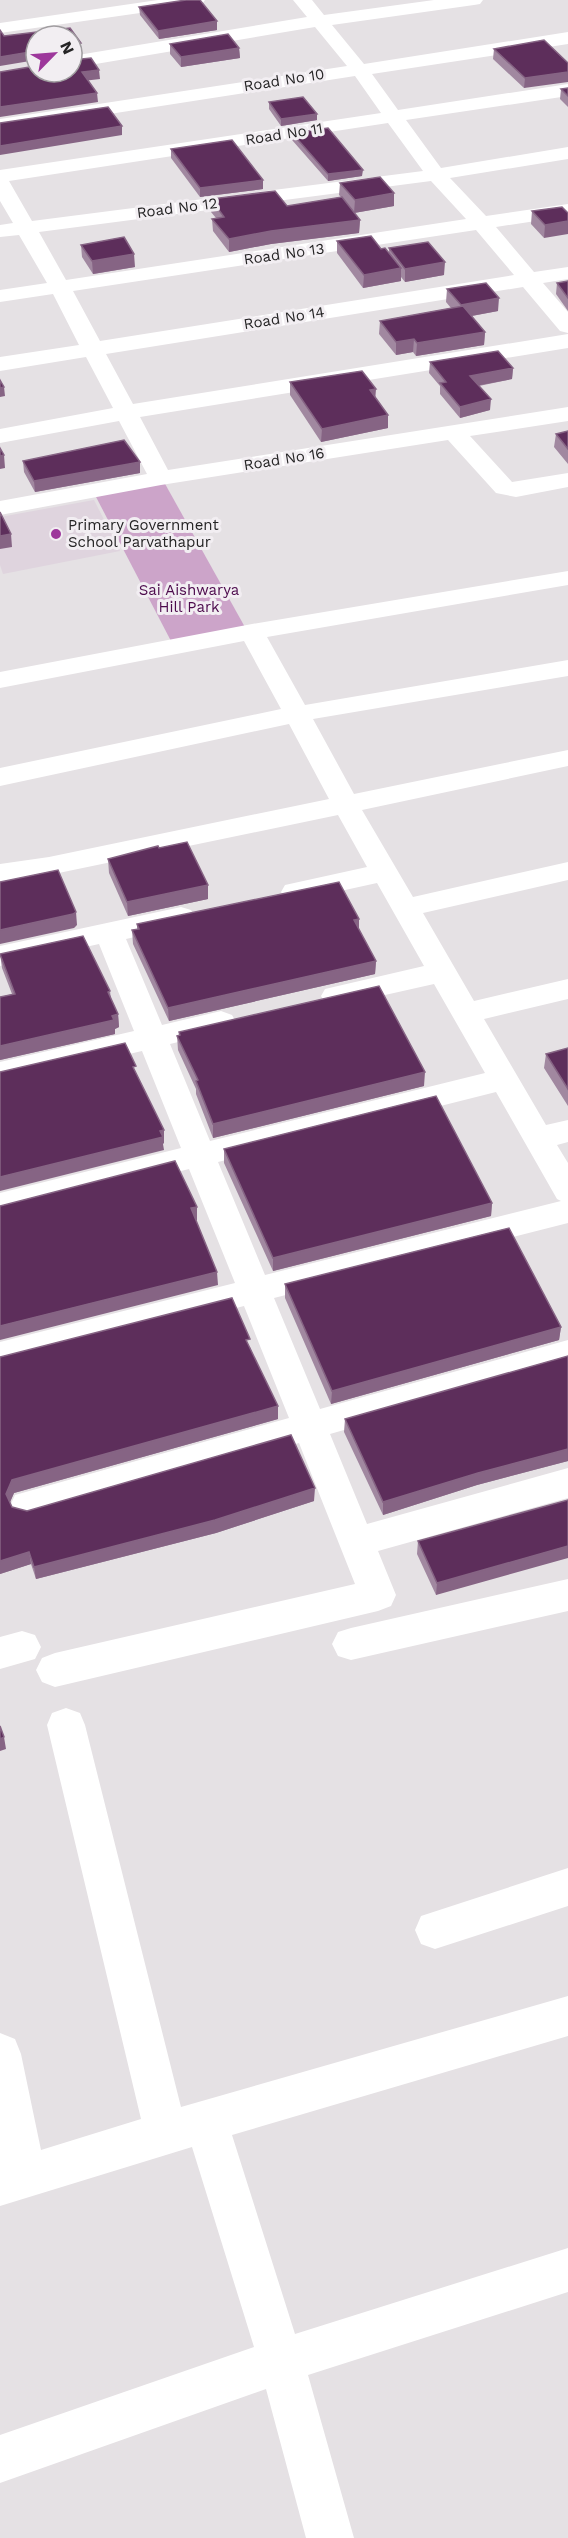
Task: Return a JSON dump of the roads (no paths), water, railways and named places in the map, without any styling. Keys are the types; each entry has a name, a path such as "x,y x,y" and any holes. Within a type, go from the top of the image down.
{"street":[{"path":"0,28 196,0"},
{"path":"302,0 359,69 436,175 482,224 568,326"},
{"path":"84,60 318,21 474,0"},
{"name":"Road No 10","path":"0,125 568,38"},
{"name":"Road No 11","path":"0,176 568,90"},
{"name":"Road No 12","path":"0,231 436,175 568,153"},
{"path":"0,183 60,287 161,478"},
{"name":"Road No 13","path":"0,296 568,210"},
{"name":"Road No 14","path":"0,364 568,273"},
{"path":"0,436 128,412 568,341"},
{"name":"Road No 16","path":"0,508 161,478 568,414"},
{"path":"454,432 504,488 516,490 568,480"},
{"path":"0,680 252,632 568,578"},
{"path":"252,632 346,805 568,1191"},
{"path":"0,777 297,714 568,668"},
{"path":"0,873 49,866 568,758"},
{"path":"405,908 568,871"},
{"path":"270,897 385,872"},
{"path":"0,956 201,912"},
{"path":"55,1670 378,1595 109,932"},
{"path":"314,1001 442,972"},
{"path":"467,1013 568,989"},
{"path":"0,1073 244,1017"},
{"path":"0,1205 504,1079"},
{"path":"538,1138 568,1131"},
{"path":"0,1355 568,1211"},
{"path":"28,1506 568,1353"},
{"path":"357,1542 568,1483"},
{"path":"351,1644 568,1595"},
{"path":"66,1725 186,2127 281,2361 330,2538"},
{"path":"435,1930 568,1887"},
{"path":"0,2054 13,2180 186,2127 568,2016"},
{"path":"0,2459 281,2361 568,2270"}],"place":[{"name":"Primary Government School Parvathapur","path":"56,534"}],"park label":[{"name":"Sai Aishwarya Hill Park","path":"189,598"}]}
